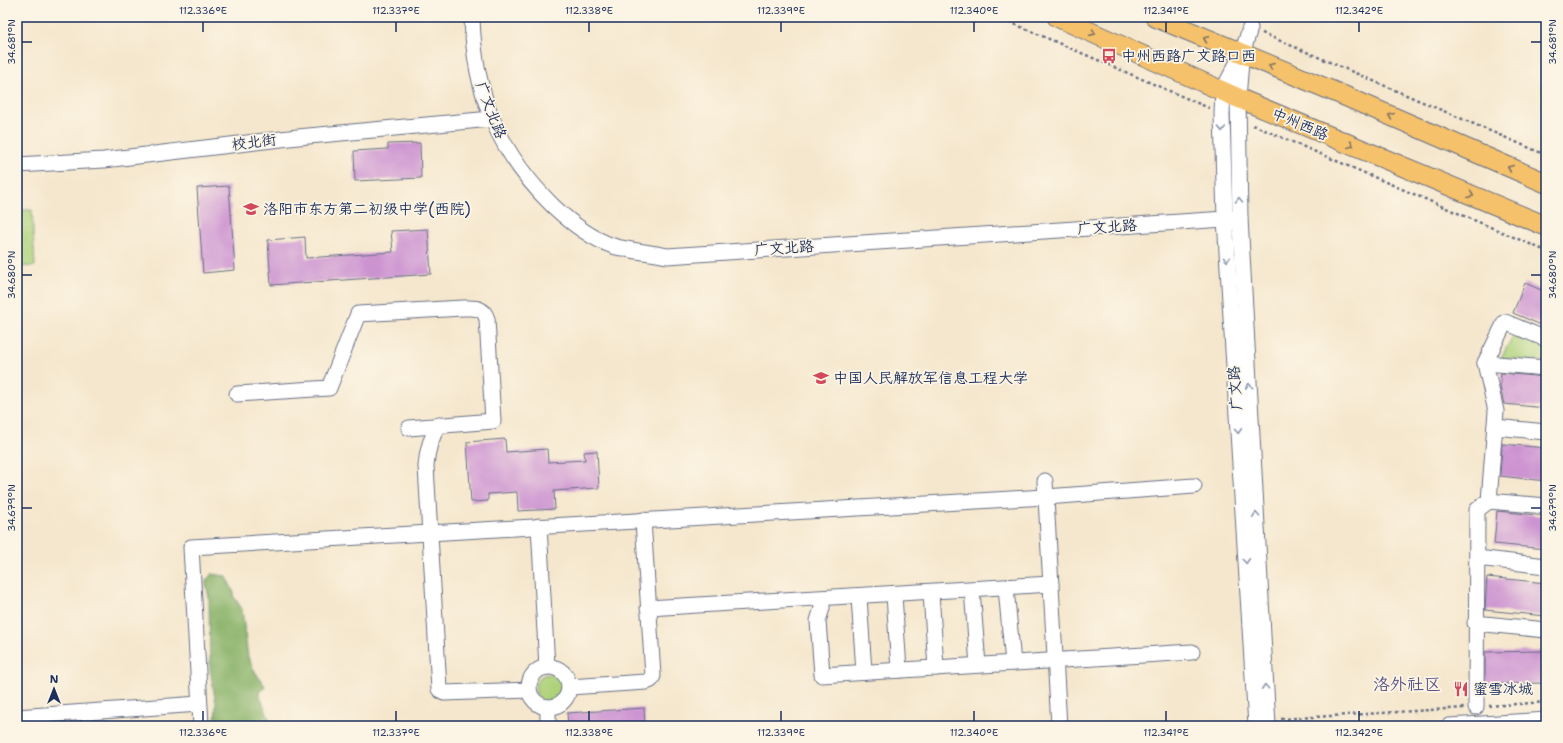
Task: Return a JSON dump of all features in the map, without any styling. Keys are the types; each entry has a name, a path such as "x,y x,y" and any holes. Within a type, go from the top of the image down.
{"main road":[{"name":"中州西路","path":"1057,17 1230,94 1546,226"},
{"path":"1155,17 1347,97 1546,183"}],"street":[{"name":"广文北路","path":"472,17 472,44 479,81 491,119 516,164 537,189 573,225 613,246 666,256 1232,219"},
{"name":"广文路","path":"1250,28 1230,94 1222,114 1232,219 1264,724"},
{"name":"广文路","path":"1230,94 1238,118 1232,219"},
{"name":"校北街","path":"17,165 104,160 298,137 491,119"},
{"path":"237,394 329,388 358,314 478,308 482,310 487,318 493,421 409,428"},
{"path":"1489,501 1496,411 1485,363 1505,322 1546,339"},
{"path":"1485,363 1546,368"},
{"path":"439,425 433,433 427,452 439,689 444,693 529,690"},
{"path":"1495,427 1546,432"},
{"path":"1045,481 1059,726"},
{"path":"201,726 191,547 1046,497 1194,486"},
{"path":"1476,708 1475,623 1477,510 1489,501 1546,506"},
{"path":"568,687 646,682 651,680 653,676 643,520"},
{"path":"539,526 547,667"},
{"path":"1476,558 1546,566"},
{"path":"648,608 931,593 1051,584"},
{"path":"1006,588 1012,663"},
{"path":"972,590 978,665"},
{"path":"931,593 936,668"},
{"path":"894,595 899,670"},
{"path":"859,597 864,672"},
{"path":"822,599 818,621 822,675 1192,652"},
{"path":"1475,623 1546,630"},
{"path":"547,667 560,671 568,681 568,687 568,693 560,703 548,707 535,702 529,690 531,677 541,669 547,667"},
{"path":"17,717 42,721 199,704"},
{"path":"548,707 548,726"},
{"path":"1449,726 1546,720"}],"path":[{"path":"998,17 1222,114"},
{"path":"1225,17 1546,155"},
{"path":"1238,118 1546,251"},
{"path":"1264,724 1546,702"}],"green space":[{"path":"17,210 32,210 35,266 17,267"},
{"path":"1513,336 1546,347 1546,362 1501,358"},
{"path":"212,574 226,576 234,593 234,597 242,609 248,657 254,670 265,686 263,690 259,691 272,726 215,726 216,704 210,669 209,597 206,585 206,580"},
{"path":"549,674 559,678 563,688 559,698 549,702 539,698 535,688 539,678"}],"building":[{"path":"420,143 421,178 355,181 354,151 388,149 388,144"},
{"path":"229,186 235,270 203,273 197,188"},
{"path":"428,229 431,274 271,285 268,240 305,237 306,258 393,252 391,231"},
{"path":"1525,283 1546,292 1546,327 1513,313"},
{"path":"1501,373 1546,377 1546,408 1504,404 1500,387"},
{"path":"505,439 506,452 547,449 548,462 585,460 584,452 597,451 599,488 554,491 555,509 518,511 517,492 488,494 488,501 471,502 467,442"},
{"path":"1502,444 1546,448 1546,481 1500,476"},
{"path":"1497,511 1546,516 1546,549 1494,544"},
{"path":"1487,577 1546,583 1546,616 1485,610"},
{"path":"1546,651 1546,683 1485,684 1485,652"},
{"path":"644,708 645,726 568,726 567,713"}],"place":[{"name":"中州西路广文路口西","path":"1109,56"},
{"name":"洛阳市东方第二初级中学(西院)","path":"251,209"},
{"name":"中国人民解放军信息工程大学","path":"821,378"},
{"name":"蜜雪冰城","path":"1461,689"}],"district":[{"name":"洛外社区","path":"1407,684"}]}
